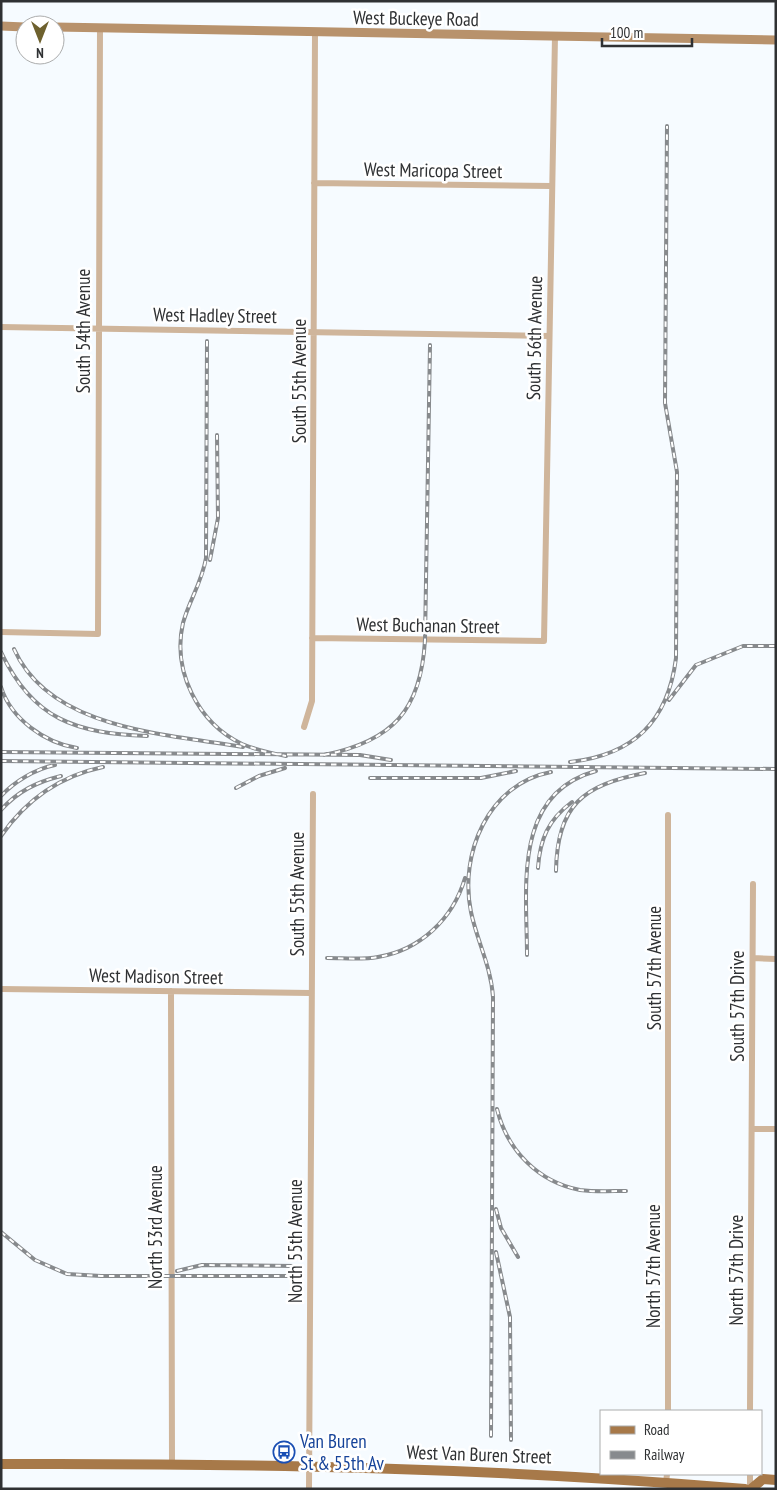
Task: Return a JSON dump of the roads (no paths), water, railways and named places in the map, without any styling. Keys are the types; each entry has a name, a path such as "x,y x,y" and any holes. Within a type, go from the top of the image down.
{"main road":[{"path":"1,26 15,27"},
{"name":"West Buckeye Road","path":"65,27 776,40"},
{"name":"West Van Buren Street","path":"1,1464 309,1465 666,1478 745,1489"},
{"path":"750,1489 763,1479 776,1480"}],"street":[{"name":"South 54th Avenue","path":"1,632 98,634 100,28"},
{"name":"South 55th Avenue","path":"304,727 312,701 315,33"},
{"name":"South 56th Avenue","path":"544,641 555,36"},
{"name":"West Maricopa Street","path":"314,183 551,186"},
{"name":"West Hadley Street","path":"1,327 549,336"},
{"name":"West Buchanan Street","path":"312,638 544,641"},
{"name":"South 55th Avenue","path":"311,993 313,794"},
{"name":"South 57th Avenue","path":"668,815 669,1122"},
{"name":"South 57th Drive","path":"752,1129 753,884"},
{"path":"753,958 776,959"},
{"name":"West Madison Street","path":"1,990 311,993"},
{"name":"North 53rd Avenue","path":"171,991 172,1464"},
{"name":"North 55th Avenue","path":"309,1489 311,993"},
{"name":"North 57th Avenue","path":"668,1410 669,1122"},
{"path":"752,1129 776,1129"},
{"name":"North 57th Drive","path":"750,1410 752,1129"},
{"path":"750,1475 750,1489"}],"railway":[{"path":"570,762 612,752 629,743 644,731 656,717 665,700 672,681 676,658 677,472 665,403 667,126"},
{"path":"207,341 206,558 202,575 183,623 181,659 185,677 192,694 201,709 213,723 226,735 242,744 258,750 286,756"},
{"path":"324,755 348,749 368,741 385,731 399,718 417,686 425,640 430,345"},
{"path":"210,560 218,518 217,435"},
{"path":"669,700 696,665 743,646 776,646"},
{"path":"14,649 31,676 54,697 82,712 114,724 147,732 243,747"},
{"path":"1,652 27,693 43,708 59,718 78,726 99,731 147,736"},
{"path":"1,687 13,709 31,728 53,741 77,748"},
{"path":"1,752 360,755 391,760"},
{"path":"1,761 776,769"},
{"path":"1,796 25,777 55,765"},
{"path":"1,836 21,811 45,791 72,777 103,767"},
{"path":"236,788 259,776 285,768"},
{"path":"370,778 481,778 516,771"},
{"path":"527,955 527,873 530,846 537,822 550,800 569,783 596,771"},
{"path":"491,1436 493,997 490,975 471,912 468,890 470,867 474,845 483,825 495,806 510,791 529,779 551,772"},
{"path":"556,871 562,830 568,814 578,802 590,792 605,784 645,773"},
{"path":"1,810 7,803 28,788 61,776"},
{"path":"538,868 543,839 551,823 572,802"},
{"path":"327,958 359,959 378,957 393,953 421,940 433,930 452,907 460,893 465,878"},
{"path":"497,1109 508,1138 526,1162 538,1172 551,1180 580,1190 626,1191"},
{"path":"496,1209 501,1228 518,1257"},
{"path":"1,1232 35,1260 67,1274 101,1276 289,1276"},
{"path":"496,1252 510,1317 511,1440"},
{"path":"177,1271 202,1265 294,1266"}],"place":[{"name":"Van Buren St & 55th Av","path":"284,1452"}]}
